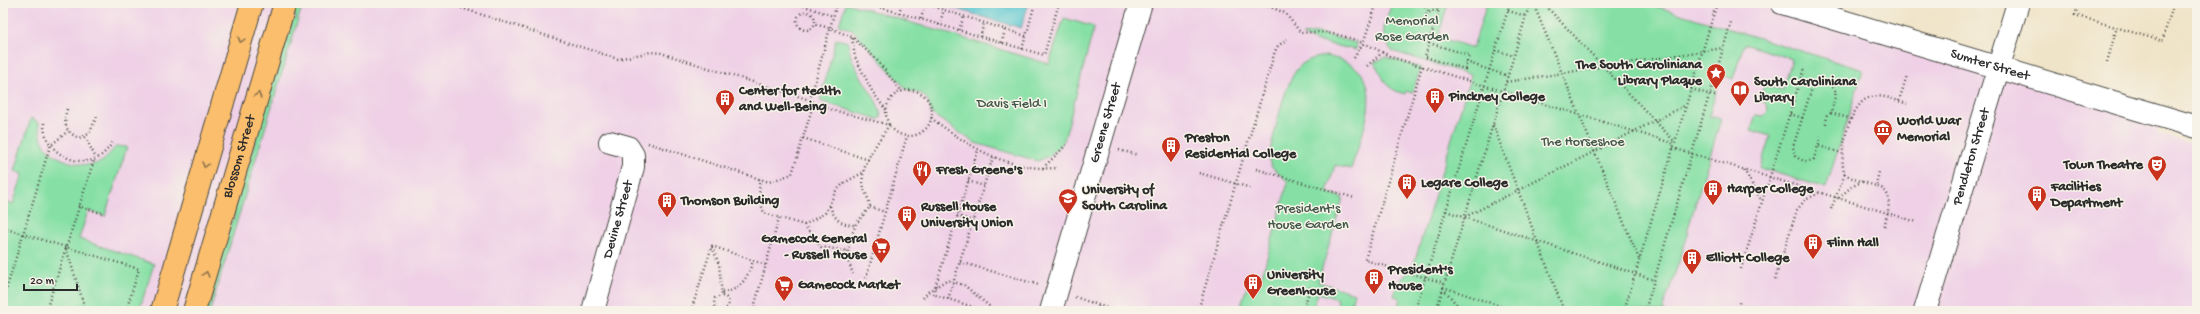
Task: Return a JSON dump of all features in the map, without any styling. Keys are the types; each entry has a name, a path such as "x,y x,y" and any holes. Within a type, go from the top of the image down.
{"main road":[{"path":"162,311 252,3"},
{"name":"Blossom Street","path":"194,311 285,3"}],"street":[{"name":"Greene Street","path":"1051,311 1141,3"},
{"name":"Sumter Street","path":"1782,3 2197,127"},
{"name":"Pendleton Street","path":"1925,311 2018,3"},
{"name":"Devine Street","path":"593,311 633,167 633,155 628,147 610,142"}],"path":[{"path":"446,3 618,59 651,52 661,53 810,100 822,107 889,125 894,130 907,136 922,133 927,127 931,118 931,106 928,99 915,91 902,92 893,96 886,110"},
{"path":"796,3 833,16"},
{"path":"810,100 836,3"},
{"path":"865,3 1044,55 1059,3"},
{"path":"880,7 881,3"},
{"path":"899,13 902,3"},
{"path":"1022,49 1035,3"},
{"path":"1261,3 1285,13 1301,33 1330,33 1364,43 1391,57 1634,132 1675,143"},
{"path":"1354,58 1364,43 1377,3"},
{"path":"1415,3 1422,3 1429,12"},
{"path":"1429,43 1469,55 1464,69 1425,57 1429,43 1441,3"},
{"path":"1415,311 1510,3"},
{"path":"1436,311 1530,3"},
{"path":"1533,3 1564,73 1640,260"},
{"path":"1543,3 1675,143"},
{"path":"1624,311 1717,3"},
{"path":"2079,3 2075,15 2162,40 2174,3"},
{"path":"921,19 924,4 1026,36"},
{"path":"939,25 944,10"},
{"path":"1426,16 1429,12 1439,10"},
{"path":"1508,10 1526,16"},
{"path":"810,13 814,18 814,24 811,28 803,30 798,27 797,19 800,14 810,13"},
{"path":"959,30 964,16"},
{"path":"1645,311 1731,22"},
{"path":"980,37 984,23"},
{"path":"814,24 830,28 852,37 876,59 902,92"},
{"path":"2107,62 2117,27"},
{"path":"1002,43 1005,29"},
{"path":"852,37 855,57 872,91 886,110 889,125 869,160 864,172 863,183 868,195 870,207 855,226 848,250 847,258 853,274"},
{"path":"1198,311 1275,51 1278,46 1287,39"},
{"path":"1506,82 1723,48"},
{"path":"1495,50 1514,56"},
{"path":"1366,66 1383,52"},
{"path":"1466,62 1508,76"},
{"path":"3,63 9,64"},
{"path":"1422,66 1365,260 1444,283"},
{"path":"1741,269 1768,177 1804,68"},
{"path":"1899,101 1907,74"},
{"path":"1821,136 1814,158 1809,162 1800,160 1793,152 1812,88 1820,82 1830,84 1836,92 1831,114 1827,115 1826,124"},
{"path":"1691,89 1715,96"},
{"path":"1884,226 1888,213 1888,196 1876,185 1852,178 1845,174 1842,168 1842,153 1857,107 1867,99 1880,96 1908,104"},
{"path":"674,151 769,182 792,174 814,102"},
{"path":"1464,217 1686,105"},
{"path":"67,109 65,125 68,132 79,138 85,137 93,128 97,116"},
{"path":"1790,114 1803,118"},
{"path":"1831,114 1852,119"},
{"path":"931,118 978,150 993,157 1042,169 1057,168"},
{"path":"44,123 44,132 50,146 60,154 71,159 95,159"},
{"path":"1493,124 1564,311"},
{"path":"3,300 50,146 68,132"},
{"path":"866,278 907,136"},
{"path":"85,137 95,159"},
{"path":"803,138 869,160"},
{"path":"46,311 78,206 95,159 107,150 113,142"},
{"path":"1042,169 1066,145"},
{"path":"1819,146 1842,153"},
{"path":"1673,148 1917,222"},
{"path":"978,150 933,294 986,311"},
{"path":"948,299 993,157"},
{"path":"1256,169 1355,198"},
{"path":"1744,170 1761,200"},
{"path":"804,225 825,213 836,191 844,183 864,172"},
{"path":"1876,185 1879,172"},
{"path":"1199,173 1251,188"},
{"path":"1831,209 1837,198 1845,174"},
{"path":"759,179 760,201 764,214 804,225 821,247 848,250"},
{"path":"968,181 984,186"},
{"path":"1837,198 1863,181"},
{"path":"1775,279 1797,210 1805,200 1819,192"},
{"path":"830,205 838,220 845,225 855,226"},
{"path":"78,206 105,214"},
{"path":"870,207 885,212"},
{"path":"1446,211 1654,280"},
{"path":"957,216 973,221"},
{"path":"753,311 779,218"},
{"path":"3,228 139,269 126,311"},
{"path":"712,246 766,265"},
{"path":"712,246 719,264 722,294 729,302 728,307 722,311 716,309 714,303 715,298 722,294 731,292 740,286 747,276 753,261"},
{"path":"691,311 712,246"},
{"path":"66,247 86,311"},
{"path":"960,262 1043,287"},
{"path":"923,298 934,287 947,280 964,285 995,311"},
{"path":"1303,311 1311,285"},
{"path":"1443,287 1462,311"},
{"path":"1443,287 1516,311"},
{"path":"1074,297 1116,311"},
{"path":"1737,311 1740,300"},
{"path":"1097,311 1099,305"},
{"path":"1793,311 1794,307"}],"shaded area":[{"name":"University of South Carolina","path":"3,3 1836,3 1831,21 2162,119 2157,134 2197,145 2197,311 3,311"}],"green space":[{"path":"297,3 303,3 210,311 204,311 232,219 234,219 234,211 292,19 295,20 296,16 293,16"},
{"name":"Davis Field I","path":"846,3 1049,64 1064,18 1094,27 1064,141 1049,156 1038,161 975,143 932,114 927,99 922,94 907,90 853,30 839,25"},
{"name":"The Horseshoe","path":"1392,3 1448,3 1438,37 1473,48 1487,3 1645,3 1863,70 1826,188 1760,168 1770,136 1751,130 1756,115 1764,116 1768,111 1767,104 1760,100 1764,85 1783,90 1792,59 1744,44 1733,79 1721,75 1709,116 1721,119 1687,232 1689,232 1663,308 1664,311 1397,311 1400,298 1394,296 1397,284 1413,267 1471,75 1392,51 1387,45 1385,39 1384,27"},
{"path":"1318,33 1357,43 1356,50 1315,41 1302,35"},
{"path":"836,39 848,42 854,64 876,101 880,110 881,118 878,119 820,101"},
{"name":"President's House Garden","path":"1327,56 1346,62 1356,68 1364,77 1368,89 1369,102 1367,116 1351,169 1335,165 1327,192 1343,198 1318,282 1354,293 1350,308 1337,304 1338,299 1318,293 1313,310 1317,311 1239,311 1248,283 1259,287 1288,182 1272,167 1268,159 1284,97 1294,74 1299,67 1312,59"},
{"path":"1385,57 1421,68 1412,93 1406,91 1405,94 1398,92 1386,83 1374,63"},
{"path":"31,118 39,123 41,137 47,148 60,158 77,164 86,165 101,162 117,146 127,147 105,216 88,211 79,239 154,264 139,311 3,311 3,201 13,204 23,174 15,171"}],"water":[{"path":"936,3 1029,3 1021,28"}],"place":[{"name":"The South Caroliniana Library Plaque","path":"1716,90"},
{"name":"South Caroliniana Library","path":"1740,107"},
{"name":"Pinckney College","path":"1435,114"},
{"name":"Center for Health and Well-Being","path":"725,116"},
{"name":"World War Memorial","path":"1883,146"},
{"name":"Preston Residential College","path":"1171,163"},
{"name":"Town Theatre","path":"2157,182"},
{"name":"Fresh Greene's","path":"922,187"},
{"name":"Legare College","path":"1407,200"},
{"name":"Harper College","path":"1713,206"},
{"name":"Facilities Department","path":"2037,212"},
{"name":"University of South Carolina","path":"1068,215"},
{"name":"Thomson Building","path":"667,218"},
{"name":"Russell House University Union","path":"907,232"},
{"name":"Flinn Hall","path":"1813,260"},
{"name":"Gamecock General - Russell House","path":"881,264"},
{"name":"Elliott College","path":"1692,275"},
{"name":"President's House","path":"1374,295"},
{"name":"University Greenhouse","path":"1253,300"},
{"name":"Gamecock Market","path":"784,302"}],"park label":[{"name":"Memorial Rose Garden","path":"1412,30"}]}
